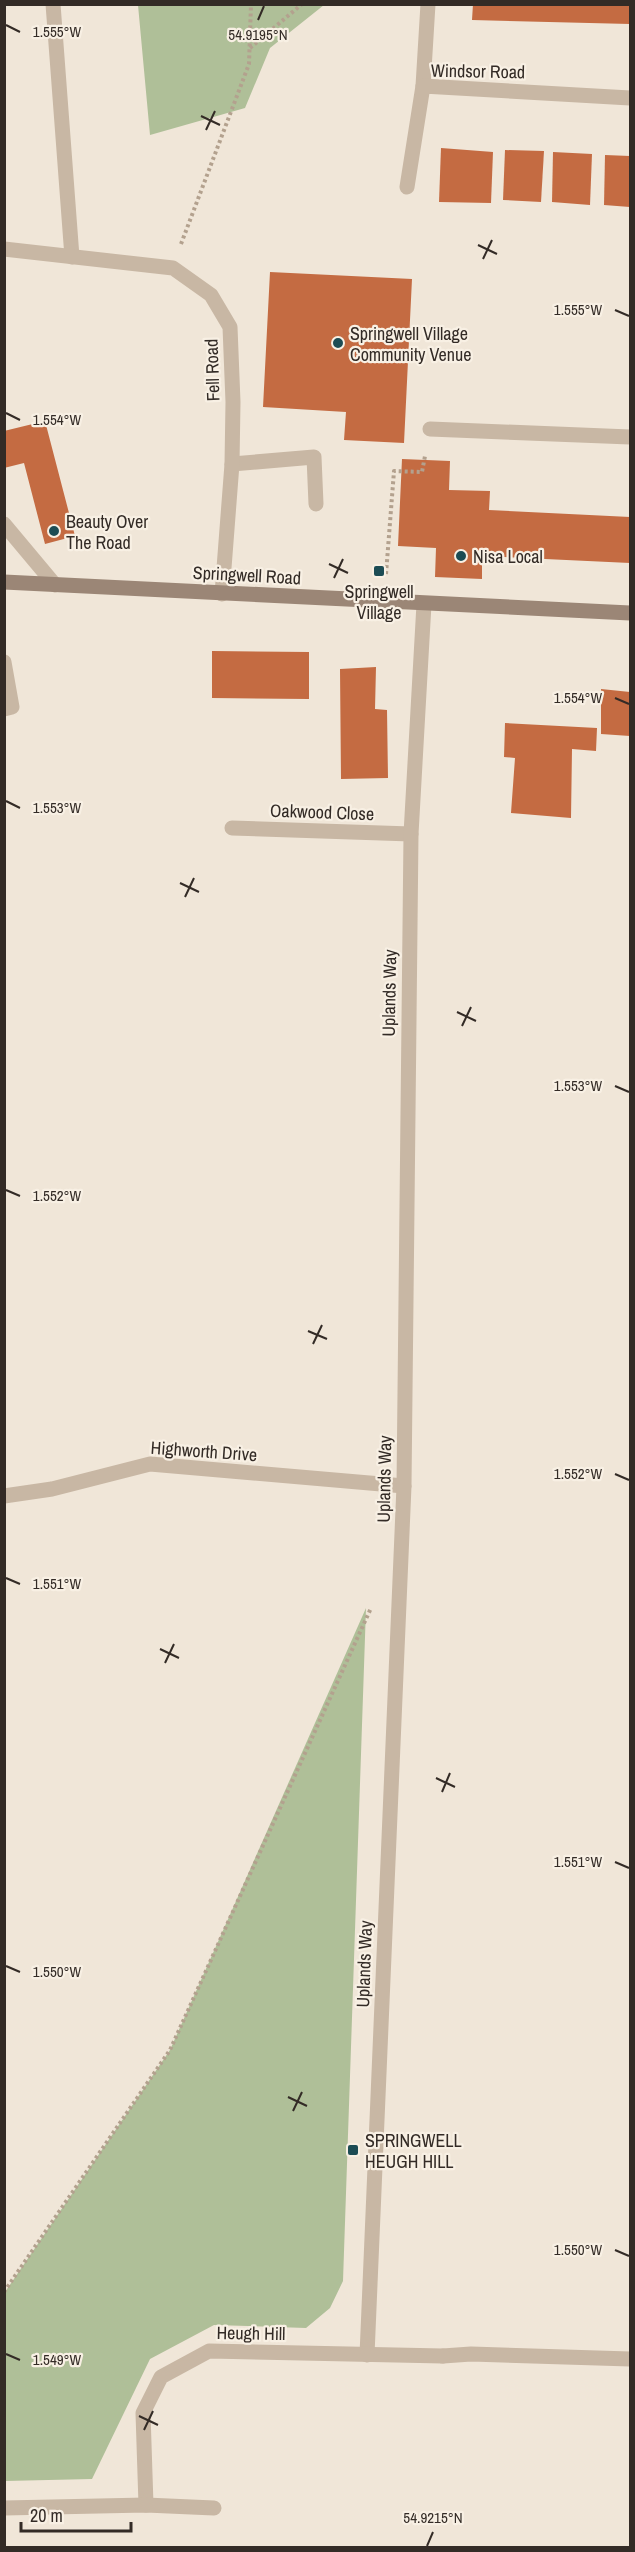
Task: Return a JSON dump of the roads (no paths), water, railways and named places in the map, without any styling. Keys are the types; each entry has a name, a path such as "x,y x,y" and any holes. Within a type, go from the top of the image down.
{"main road":[{"name":"Springwell Road","path":"4,582 630,613"}],"street":[{"path":"53,4 72,257"},
{"path":"423,86 428,4"},
{"name":"Windsor Road","path":"407,187 423,86 630,98"},
{"name":"Fell Road","path":"4,249 173,268 211,295 230,327 232,464 222,594"},
{"path":"430,429 630,437"},
{"path":"232,464 314,457 316,504"},
{"path":"4,524 55,585"},
{"name":"Uplands Way","path":"367,2355 404,1486 411,834 424,604"},
{"path":"4,662 12,707 4,709"},
{"name":"Oakwood Close","path":"232,828 411,834"},
{"name":"Highworth Drive","path":"4,1496 51,1489 150,1464 404,1486"},
{"name":"Heugh Hill","path":"146,2505 143,2413 161,2377 209,2351 443,2356 471,2354 630,2359"},
{"path":"4,2508 146,2505 214,2508"}],"place":[{"name":"Springwell Village Community Venue","path":"338,343"},
{"name":"Beauty Over The Road","path":"54,531"},
{"name":"Nisa Local","path":"461,556"},
{"name":"Springwell Village","path":"379,571"},
{"name":"SPRINGWELL HEUGH HILL","path":"353,2150"}]}
